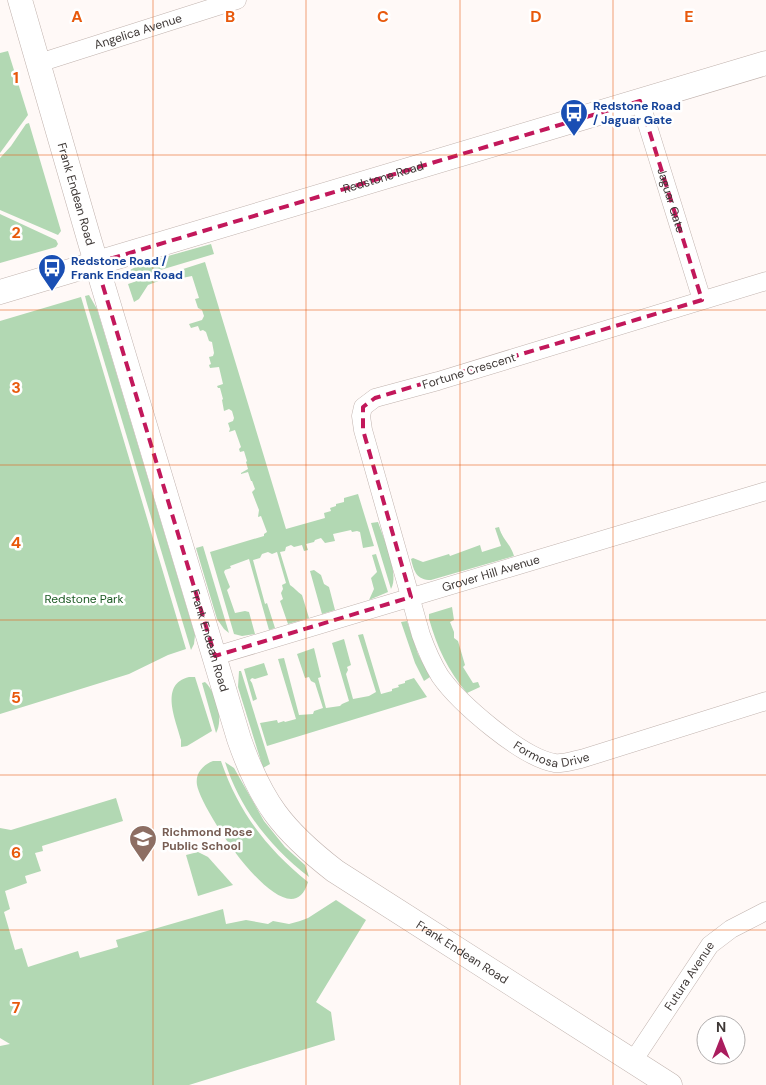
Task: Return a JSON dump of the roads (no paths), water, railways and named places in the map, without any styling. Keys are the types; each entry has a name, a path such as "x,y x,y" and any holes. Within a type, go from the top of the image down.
{"street":[{"name":"Frank Endean Road","path":"20,0 96,263 248,765 259,789 274,813 292,835 335,871 670,1085"},
{"name":"Angelica Avenue","path":"38,63 237,0"},
{"name":"Redstone Road","path":"0,292 766,64"},
{"name":"Jaguar Gate","path":"640,101 702,300"},
{"name":"Fortune Crescent","path":"411,597 363,430 361,416 363,407 375,398 438,381 766,281"},
{"name":"Grover Hill Avenue","path":"215,656 766,491"},
{"name":"Formosa Drive","path":"411,597 423,642 441,677 462,701 483,720 535,756 556,763 582,759 766,701"},
{"name":"Futura Avenue","path":"633,1061 710,945 731,929 766,911"}],"place":[{"name":"Redstone Road / Jaguar Gate","path":"574,137"},
{"name":"Redstone Road / Frank Endean Road","path":"52,292"},
{"name":"Richmond Rose Public School","path":"143,863"}],"park label":[{"name":"Redstone Park","path":"84,599"}]}
